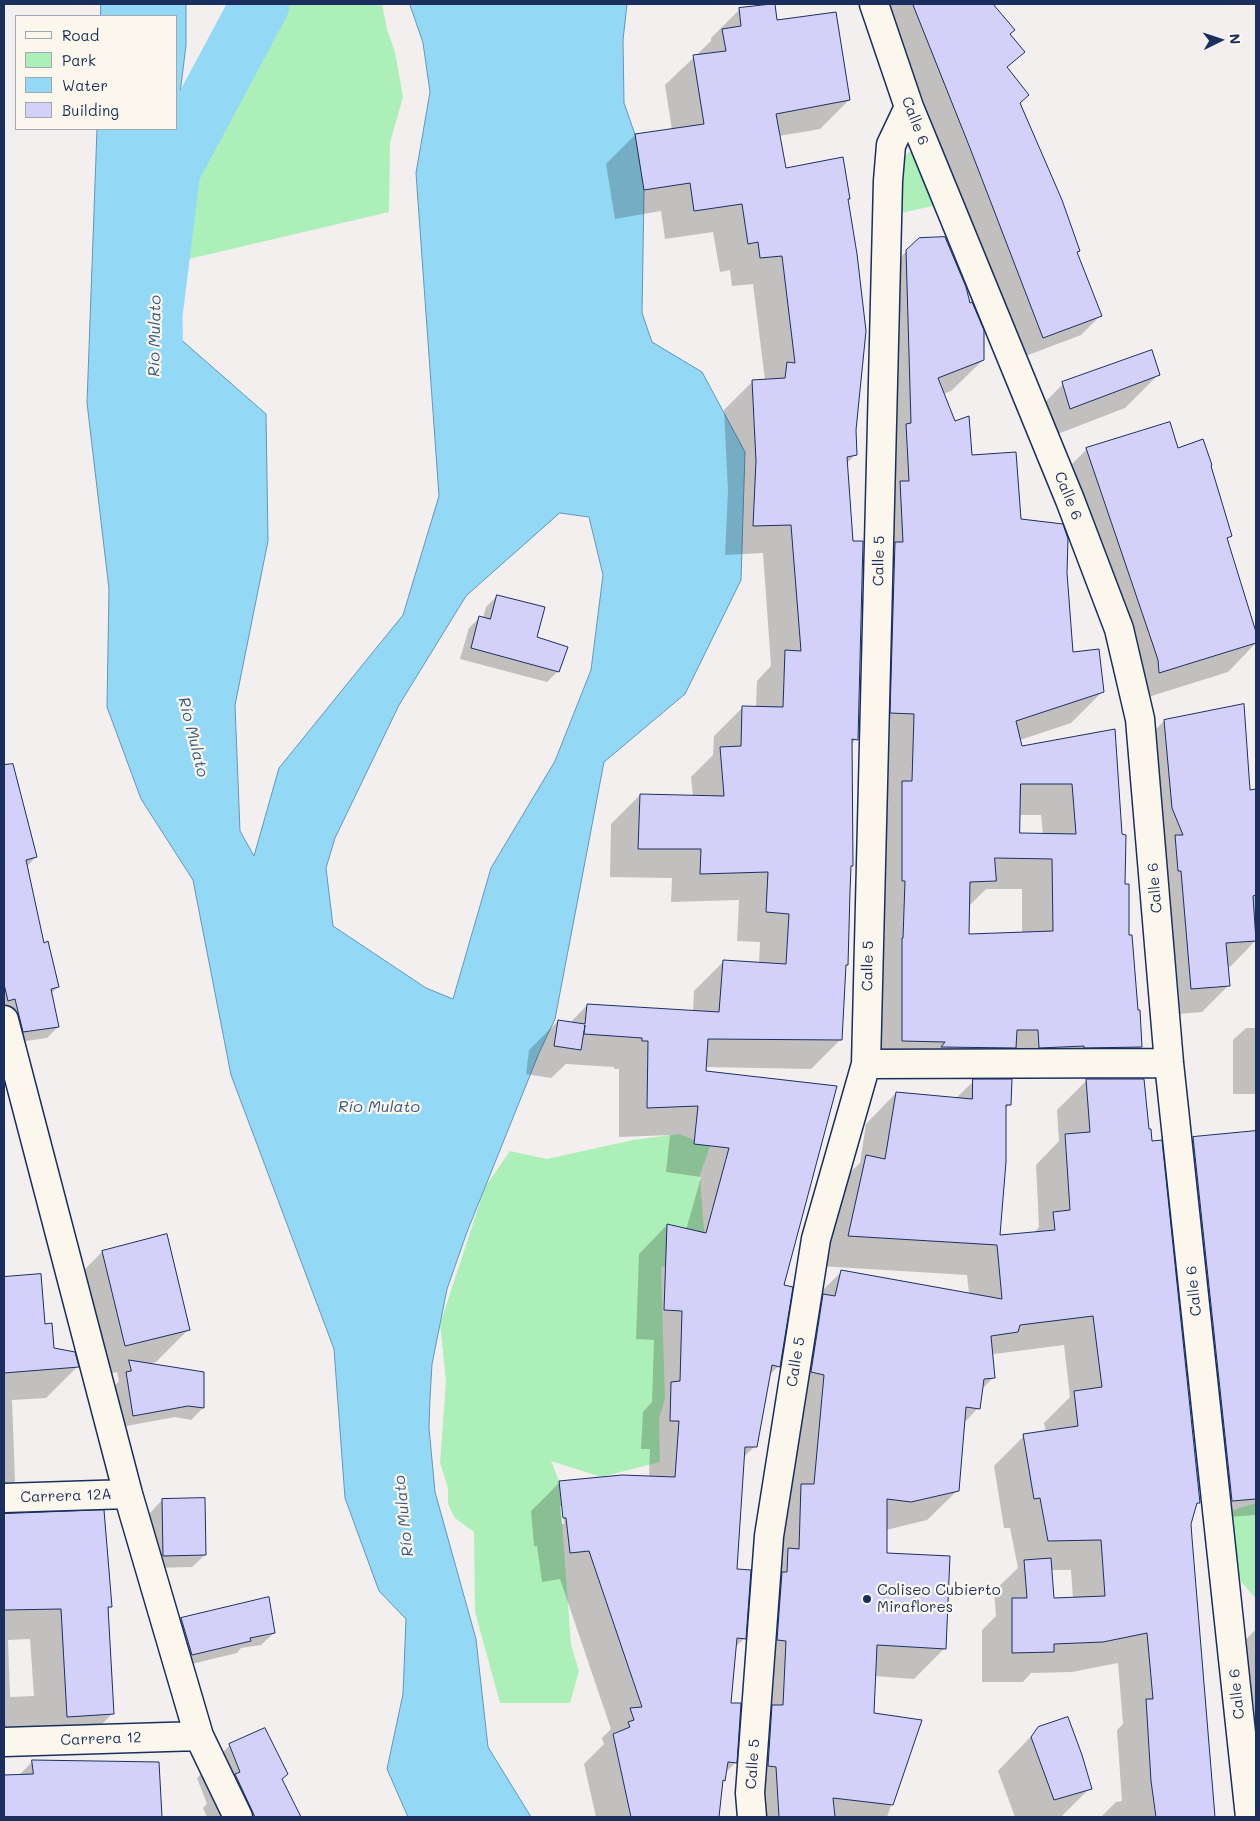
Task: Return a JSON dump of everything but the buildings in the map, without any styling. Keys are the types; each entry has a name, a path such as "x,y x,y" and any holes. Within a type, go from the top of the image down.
{"street":[{"name":"Calle 6","path":"874,4 909,107 1070,500 1119,629 1140,719 1169,1063 1250,1817"},
{"name":"Calle 5","path":"752,1817 750,1793 769,1536 816,1239 866,1064 888,181 891,145 909,107"},
{"path":"4,1020 128,1494 199,1736 238,1817"},
{"path":"866,1064 1169,1063"},
{"name":"Carrera 12A","path":"4,1498 128,1494"},
{"name":"Carrera 12","path":"4,1742 199,1736"}],"green space":[{"path":"245,4 382,4 387,29 395,52 403,97 390,143 389,212 159,266 171,170"},
{"path":"915,151 946,203 901,213 902,160 909,152"},
{"path":"679,1134 710,1146 700,1175 707,1260 661,1267 665,1399 659,1419 660,1462 601,1477 551,1461 559,1481 571,1645 579,1671 570,1703 500,1703 475,1612 474,1532 455,1518 448,1504 448,1488 440,1463 446,1381 440,1324 485,1187 510,1151 547,1159 633,1140"},
{"path":"1256,1503 1256,1599 1223,1560 1224,1513"}],"water":[{"path":"101,4 186,4 186,45 178,110 178,15 101,15"},
{"name":"Río Mulato","path":"410,4 627,4 623,40 624,103 646,166 642,313 652,342 702,372 745,452 741,580 685,694 604,762 555,1019 539,1053 467,1232 447,1289 432,1364 429,1428 435,1492 476,1639 488,1747 531,1817 408,1817 387,1769 403,1694 406,1619 379,1591 345,1498 334,1349 231,1075 193,880 141,799 107,707 109,589 87,403 97,130 176,130 153,315 266,414 268,541 235,705 240,831 254,856 279,768 403,615 439,496 416,173 430,92 423,43","holes":["560,513 589,517 603,575 591,670 555,761 491,868 453,999 426,988 333,926 326,868 335,838 399,705 466,596"]}],"waterway":[{"name":"Río Mulato","path":"154,397 153,315 171,170 260,4"}],"place":[{"name":"Coliseo Cubierto Miraflores","path":"867,1599"}]}
